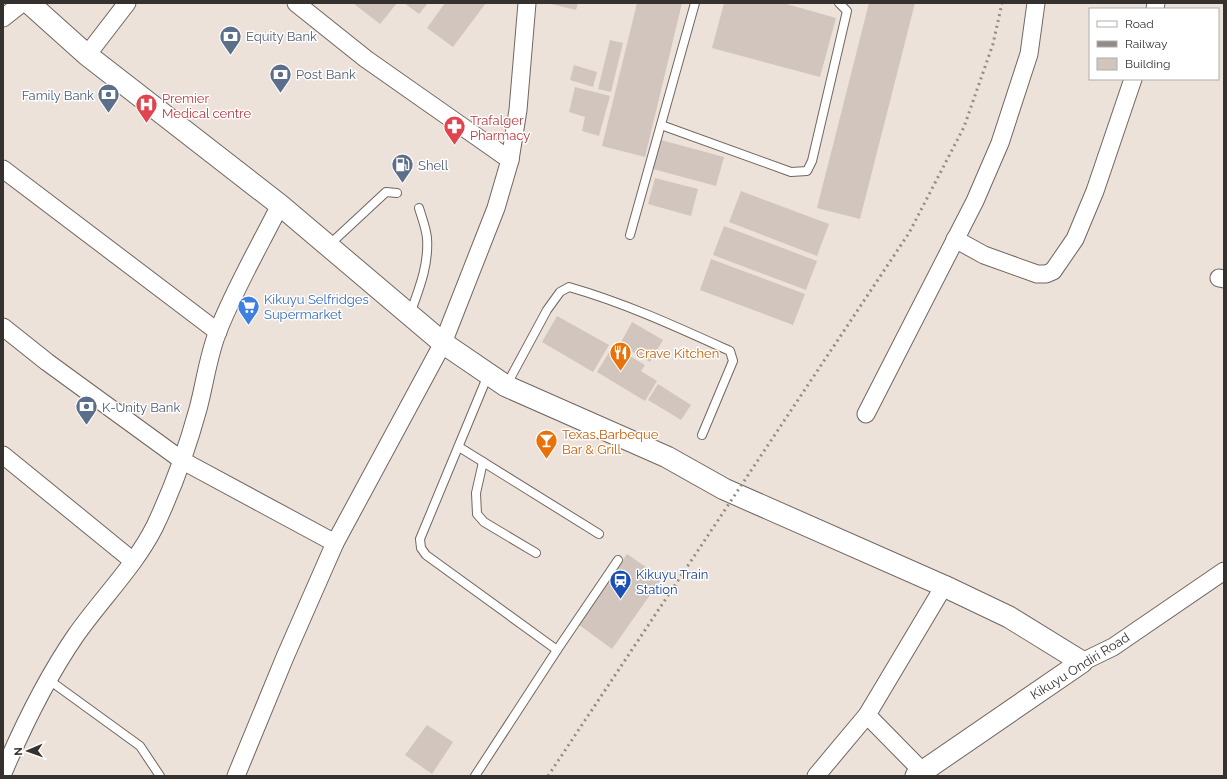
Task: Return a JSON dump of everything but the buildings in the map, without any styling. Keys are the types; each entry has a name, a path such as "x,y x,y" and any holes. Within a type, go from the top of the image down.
{"street":[{"path":"3,18 22,3"},
{"path":"29,3 87,55 280,205 443,343 506,386 667,457 724,490 944,586 1009,617 1082,662"},
{"path":"87,55 127,3"},
{"path":"296,3 366,59 510,160"},
{"path":"236,776 285,657 335,543 443,343 496,208 510,160 518,110 527,3"},
{"path":"866,414 975,201 1000,143 1029,54 1036,3"},
{"path":"955,239 984,255 1037,274 1051,273 1054,271 1075,239 1095,191 1133,80"},
{"path":"3,169 218,332"},
{"path":"3,773 49,680 77,634 133,561 154,528 183,461 198,407 206,368 218,332 280,205"},
{"path":"3,327 46,362 183,461 335,543"},
{"path":"3,455 133,561"},
{"name":"Kikuyu Ondiri Road","path":"919,774 1082,662 1113,647 1224,571"},
{"path":"816,776 867,715 944,586"},
{"path":"867,715 919,774"}],"lane":[{"path":"630,235 696,3"},
{"path":"661,125 791,172 807,171 812,161 847,11 839,3"},
{"path":"328,246 386,192 397,193"},
{"path":"409,315 422,281 427,261 427,238 419,208"},
{"path":"506,386 547,310 560,292 570,287 599,296 673,325 730,351 733,361 702,435"},
{"path":"488,374 420,539 421,548 426,555 557,650"},
{"path":"459,447 599,534"},
{"path":"483,462 476,494 477,514 484,522 536,553"},
{"path":"475,776 618,560"},
{"path":"49,680 140,746 160,776"}],"railway":[{"path":"548,776 909,233 964,127 993,44 1002,3"}],"place":[{"name":"Equity Bank","path":"230,56"},
{"name":"Post Bank","path":"280,94"},
{"name":"Family Bank","path":"109,114"},
{"name":"Premier Medical centre","path":"146,124"},
{"name":"Trafalger Pharmacy","path":"455,146"},
{"name":"Shell","path":"402,184"},
{"name":"Kikuyu Selfridges Supermarket","path":"248,326"},
{"name":"Crave Kitchen","path":"621,372"},
{"name":"K-Unity Bank","path":"87,426"},
{"name":"Texas Barbeque Bar & Grill","path":"546,460"},
{"name":"Kikuyu Train Station","path":"620,600"}]}
